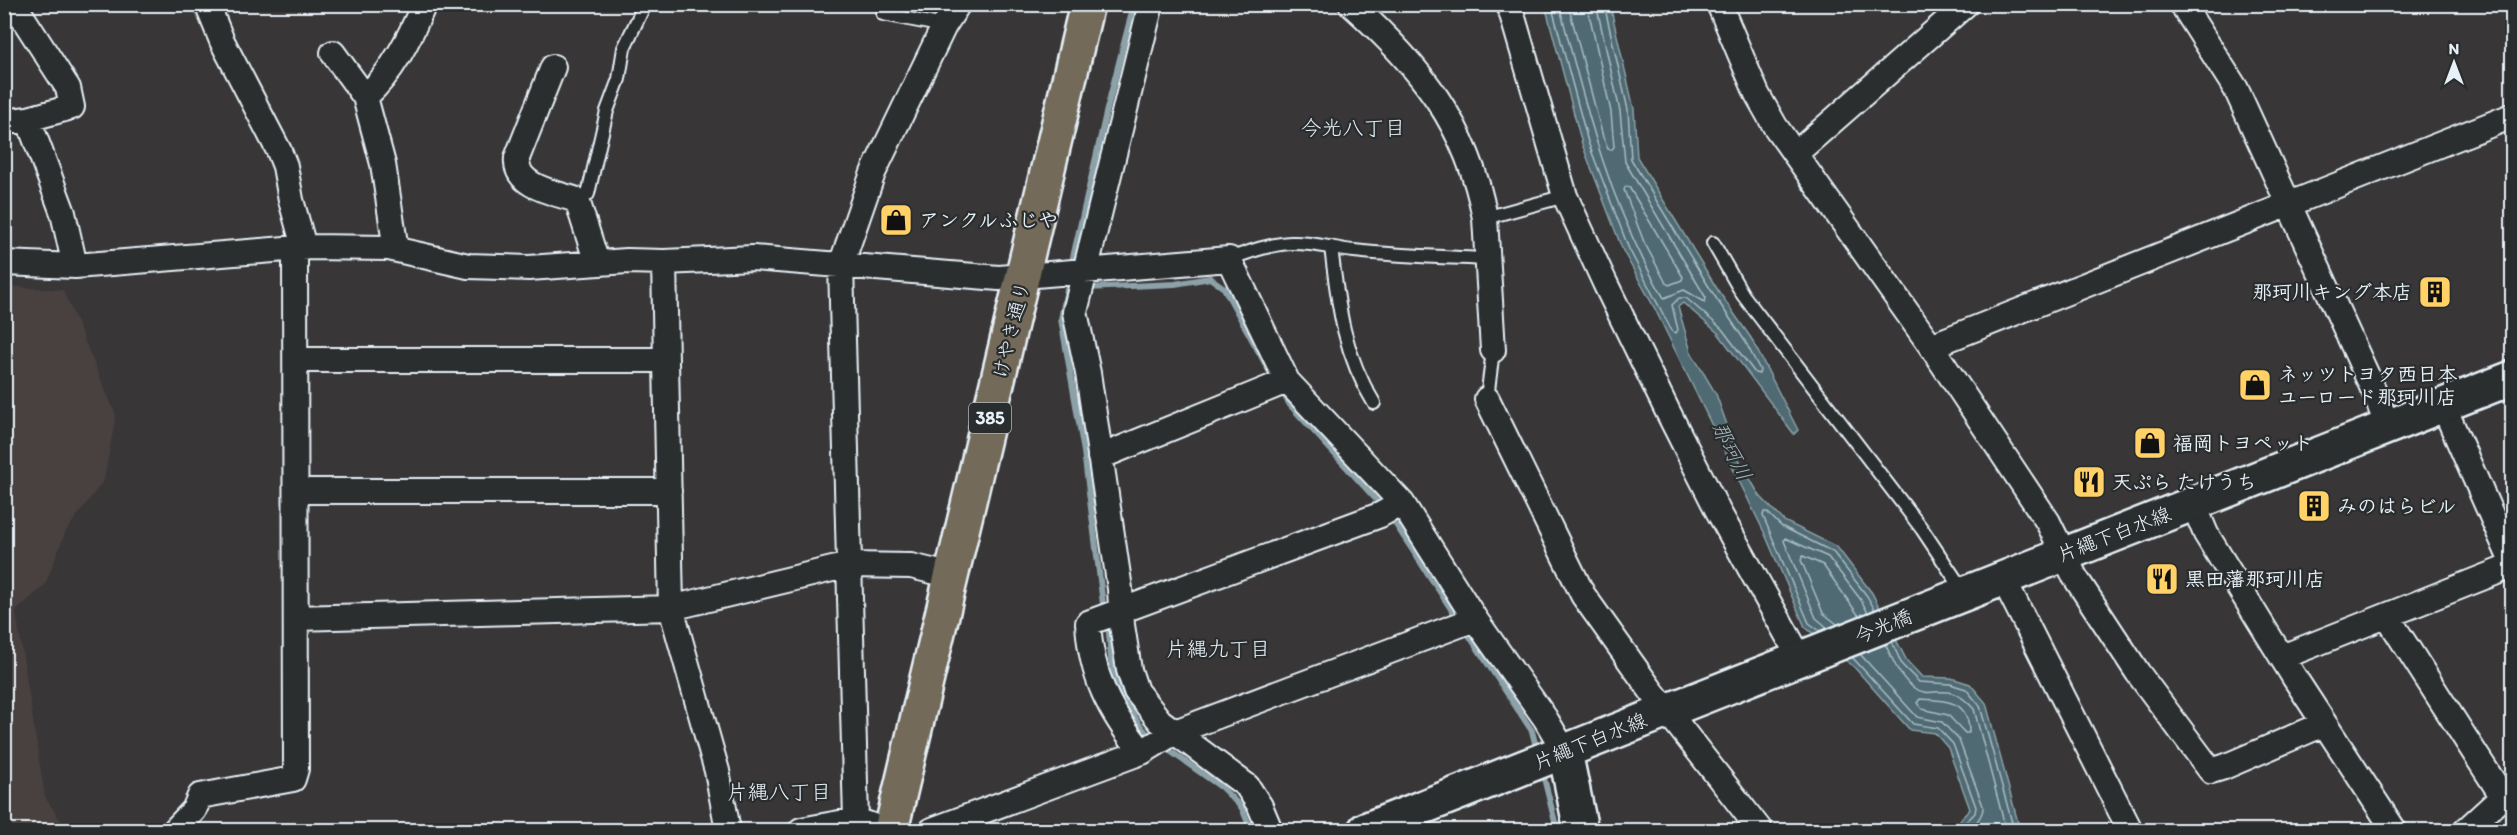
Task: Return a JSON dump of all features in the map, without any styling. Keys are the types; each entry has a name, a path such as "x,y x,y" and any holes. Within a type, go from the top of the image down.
{"highway":[{"name":"けやき通り","path":"891,831 1087,4"}],"main road":[{"name":"片繩下白水線","path":"1958,596 2512,378"},
{"name":"今光橋","path":"1808,656 1958,596"},
{"name":"片繩下白水線","path":"1365,831 1808,656"},
{"path":"1565,752 1581,831"}],"street":[{"path":"14,4 68,88 72,100 72,107 16,120 63,213 75,266"},
{"path":"175,831 194,810 200,796 293,779 296,770 296,360 299,247 279,151 222,41 207,4"},
{"path":"365,97 380,84 399,56 424,4"},
{"path":"856,820 841,265 873,172 944,26 958,4"},
{"path":"1152,4 1087,272 1075,312 1088,373 1120,589 1129,670 1136,691 1160,721 1246,786 1260,806 1270,831"},
{"path":"1351,4 1405,57 1452,120 1482,199 1493,350"},
{"path":"1509,4 1565,196 1682,440 1724,520 1808,656"},
{"path":"1719,4 1757,94 1795,154 1931,346 2048,522 2075,577 2138,673 2211,771 2224,768 2324,724"},
{"path":"1795,154 1966,4"},
{"path":"2181,4 2232,81 2374,391 2388,428"},
{"path":"333,53 365,97 381,154 396,250"},
{"path":"554,67 517,158 516,166 523,178 530,183 577,200 597,263"},
{"path":"1931,346 2512,116"},
{"path":"4,263 75,266 299,247 396,250 468,266 529,268 597,263 753,258 999,278 1229,259 1287,381 1402,502 1475,619 1545,718 1565,752"},
{"path":"664,262 671,608 720,782 728,831"},
{"path":"296,360 666,360"},
{"path":"1100,457 1287,381"},
{"path":"1487,399 1583,595 1760,831"},
{"path":"2282,657 2512,564 2443,405"},
{"path":"296,491 669,491"},
{"path":"1142,752 1118,723 1106,700 1089,644 1088,623 1121,613 1380,515 1402,502"},
{"path":"2193,503 2206,534 2324,724 2394,831"},
{"path":"296,618 671,608 849,565 911,566 953,576"},
{"path":"2003,578 2130,831"},
{"path":"2387,616 2508,793 2466,831"},
{"path":"932,831 1142,752 1175,732 1475,619"},
{"path":"801,831 856,820 884,831"}],"lane":[{"path":"577,200 588,194 607,111 619,79 624,48 645,4"},
{"path":"883,14 944,26"},
{"path":"1485,218 1565,196"},
{"path":"1229,259 1265,247 1290,243 1312,243 1417,257 1487,259"},
{"path":"1713,243 1743,295 1922,529 1958,596"},
{"path":"1331,247 1337,298 1350,357 1374,403"},
{"path":"1487,399 1493,350"}],"shaded area":[{"path":"4,286 63,290 116,415 104,480 66,531 45,585 16,611 45,797 67,830 5,830"}],"water":[{"name":"那珂川","path":"1545,5 1610,5 1634,109 1637,157 1719,292 1751,338 1798,430 1794,434 1718,333 1683,303 1678,307 1691,352 1716,394 1741,464 1760,496 1784,521 1837,547 1872,593 1907,661 1922,677 1951,678 1970,684 1986,703 2020,830 1961,830 1960,820 1970,809 1948,748 1935,733 1910,730 1854,667 1805,627 1764,532 1655,309 1623,251 1582,144"}],"waterway":[{"path":"1071,266 1134,4"},
{"path":"1086,288 1175,284 1210,278 1224,288 1272,376"},
{"path":"1069,279 1061,319 1084,452 1104,612"},
{"path":"1281,390 1290,405 1382,506"},
{"path":"1391,517 1459,621"},
{"path":"1107,622 1115,677 1134,716 1152,738"},
{"path":"1465,629 1532,731 1537,751"},
{"path":"1163,746 1221,787 1242,808 1251,830"},
{"path":"1542,770 1557,830"}],"place":[{"name":"アンクルふじや","path":"896,220"},
{"name":"那珂川キング本店","path":"2435,292"},
{"name":"ネッツトヨタ西日本 ユーロード那珂川店","path":"2255,385"},
{"name":"福岡トヨペット","path":"2150,443"},
{"name":"天ぷら たけうち","path":"2089,482"},
{"name":"みのはらビル","path":"2314,506"},
{"name":"黒田藩那珂川店","path":"2162,579"}],"district":[{"name":"今光八丁目","path":"1353,127"},
{"name":"片縄九丁目","path":"1218,648"},
{"name":"片縄八丁目","path":"779,791"}]}
